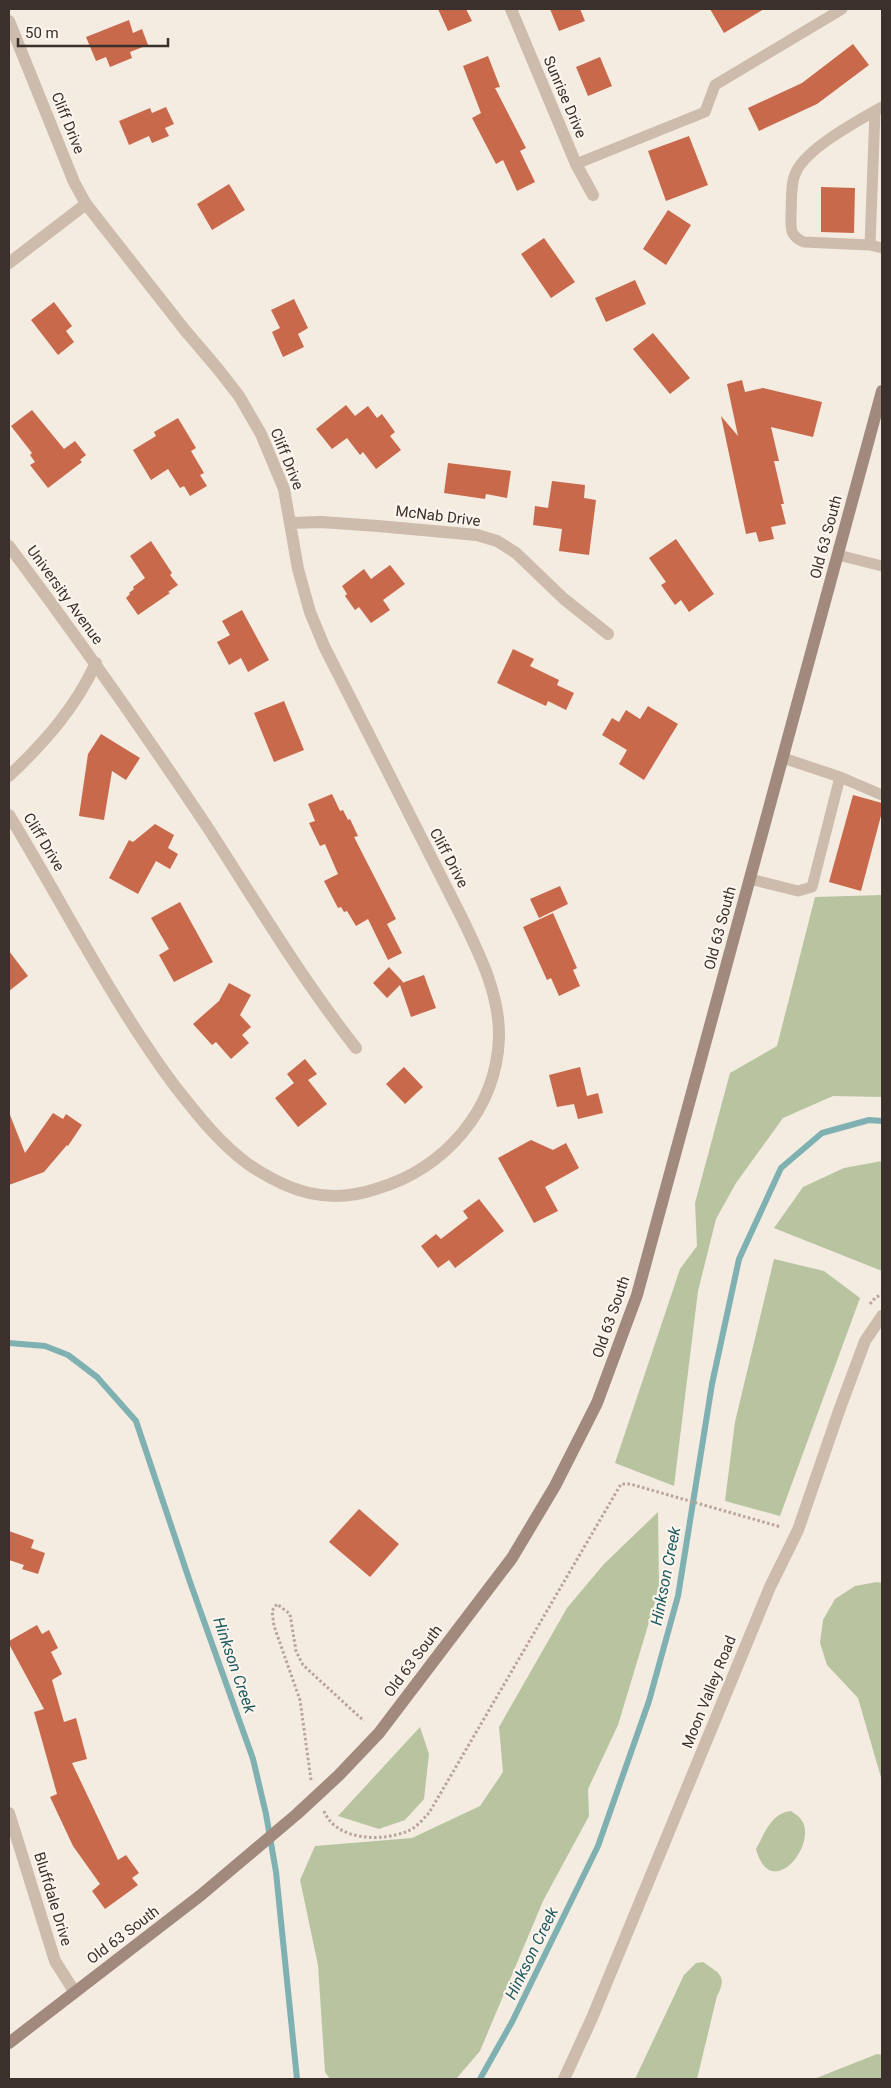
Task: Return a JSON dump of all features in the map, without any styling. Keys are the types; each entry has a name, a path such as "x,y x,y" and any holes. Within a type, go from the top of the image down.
{"main road":[{"name":"Old 63 South","path":"9,2043 201,1896 297,1814 339,1775 379,1733 512,1558 555,1486 598,1402 637,1296 882,390"}],"street":[{"name":"Sunrise Drive","path":"511,9 576,164 593,196"},
{"name":"Cliff Drive","path":"9,21 74,182 86,204 239,396 274,462 284,489 298,570 310,612 324,646 467,929 490,982 499,1036 493,1076 479,1108 455,1143 433,1162 406,1178 372,1191 350,1195 311,1194 289,1188 268,1177 246,1163 224,1144 187,1102 146,1047 9,815"},
{"path":"9,263 86,204"},
{"name":"McNab Drive","path":"290,522 378,526 477,535 497,542 516,553 564,599 608,634"},
{"name":"University Avenue","path":"9,546 146,734 316,993 356,1048"},
{"path":"9,776 68,713 96,663"},
{"name":"Moon Valley Road","path":"564,2079 596,2008 770,1586 798,1530 865,1341 882,1316"},
{"name":"Bluffdale Drive","path":"9,1813 55,1961 74,1992"}],"lane":[{"path":"576,164 705,112 715,85 842,9"},
{"path":"879,109 821,145 798,168 794,179 790,230 792,235 804,242 870,245 882,248"},
{"path":"870,245 879,109"},
{"path":"838,555 882,565"},
{"path":"783,758 840,777 882,795"},
{"path":"750,879 798,891 812,887 840,777"}],"path":[{"path":"630,1484 773,1525"}],"green space":[{"path":"882,895 882,1097 833,1096 783,1118 736,1183 716,1219 698,1291 674,1486 615,1463 680,1269 697,1246 695,1203 730,1073 777,1046 815,897"},
{"path":"882,1161 882,1271 774,1228 803,1187 844,1168"},
{"path":"774,1259 824,1271 860,1298 780,1516 725,1501 735,1422"},
{"path":"658,1512 659,1589 618,1725 588,1789 589,1816 543,1901 480,2051 456,2079 330,2079 325,2072 318,1965 300,1880 315,1846 412,1838 480,1806 503,1772 499,1727 567,1608 604,1564"},
{"path":"877,1582 882,1583 882,1781 858,1698 827,1665 820,1643 823,1620 835,1599 855,1586"},
{"path":"420,1727 429,1754 424,1799 405,1820 379,1829 338,1816"},
{"path":"791,1811 800,1818 805,1828 804,1840 799,1853 791,1863 782,1870 772,1871 763,1865 756,1849 769,1825 778,1816"},
{"path":"703,1962 717,1972 722,1979 722,1984 717,1996 697,2079 635,2079 684,1975 696,1963"},
{"path":"877,2054 882,2055 882,2079 814,2079"}],"building":[{"path":"438,9 466,9 472,21 448,31"},
{"path":"550,9 580,9 585,21 559,31"},
{"path":"710,9 764,9 724,33"},
{"path":"129,20 133,33 142,29 148,45 130,52 132,58 110,67 106,57 96,61 86,37"},
{"path":"853,44 869,65 817,104 759,131 748,108 802,83"},
{"path":"488,56 500,87 495,88 526,148 520,151 535,182 517,191 503,160 496,164 472,118 481,113 463,66"},
{"path":"600,57 612,86 588,96 576,67"},
{"path":"166,107 174,124 165,128 169,136 152,143 149,136 129,145 119,121 150,108 152,113"},
{"path":"689,136 708,185 666,201 648,151"},
{"path":"229,184 245,210 212,230 197,204"},
{"path":"821,187 855,188 854,233 821,232"},
{"path":"668,210 691,225 666,265 643,249"},
{"path":"544,238 575,282 551,298 521,254"},
{"path":"635,280 646,304 606,322 595,298"},
{"path":"294,299 308,328 298,334 304,347 283,357 272,332 280,328 271,310"},
{"path":"54,302 72,326 66,331 74,342 58,355 31,320"},
{"path":"653,333 690,378 670,394 633,349"},
{"path":"742,380 745,392 763,388 822,402 813,437 771,427 779,461 774,461 784,504 781,504 786,524 771,527 774,539 759,542 756,532 746,534 721,416 738,436 727,384"},
{"path":"346,405 355,416 368,406 377,418 382,414 395,432 390,436 401,450 376,469 363,452 360,455 347,438 332,449 316,429"},
{"path":"32,410 64,449 75,441 86,455 80,460 82,462 48,488 30,465 35,462 30,455 32,453 11,426"},
{"path":"178,418 196,448 191,451 204,473 200,475 207,486 190,496 184,486 180,488 168,469 151,480 133,450 156,436 154,432"},
{"path":"448,463 511,471 507,498 486,494 485,499 444,493"},
{"path":"552,481 585,485 584,498 596,500 589,555 559,551 562,529 533,525 535,506 548,508"},
{"path":"676,539 714,594 689,612 681,600 675,605 661,585 666,582 649,558"},
{"path":"151,541 172,573 170,575 178,585 168,592 170,593 138,615 126,598 134,589 133,587 145,578 130,556"},
{"path":"390,565 405,584 383,600 390,610 371,623 359,607 355,610 345,596 347,594 342,586 364,569 371,579"},
{"path":"242,610 269,660 248,672 241,658 229,665 217,642 230,635 222,621"},
{"path":"513,649 534,659 530,666 559,680 557,685 574,693 566,710 548,701 546,706 497,683"},
{"path":"284,701 304,750 274,762 254,713"},
{"path":"648,706 678,724 644,780 619,764 627,750 602,735 612,718 619,722 626,710 640,719"},
{"path":"101,734 140,758 126,780 112,771 104,820 79,816 88,754"},
{"path":"332,794 340,811 343,810 348,820 350,819 358,836 354,837 396,919 387,924 402,953 388,960 368,919 356,926 347,911 344,912 341,907 338,908 324,881 338,874 325,844 320,846 309,823 315,821 308,804"},
{"path":"853,795 882,803 882,812 861,891 829,882"},
{"path":"155,824 174,835 168,848 178,854 170,869 156,861 138,894 109,878 129,840 133,842"},
{"path":"560,886 568,904 539,918 530,899"},
{"path":"180,902 213,962 174,982 159,955 169,949 151,918"},
{"path":"553,913 577,968 573,970 580,986 559,996 551,978 547,980 523,927"},
{"path":"9,951 28,976 9,991"},
{"path":"389,967 402,983 424,975 436,1008 411,1017 400,985 387,998 373,983"},
{"path":"229,983 251,995 240,1015 251,1027 242,1035 249,1043 231,1059 216,1042 212,1045 193,1024 219,1001"},
{"path":"305,1059 317,1074 308,1080 327,1104 298,1127 275,1098 294,1083 287,1074"},
{"path":"404,1067 423,1087 405,1104 386,1084"},
{"path":"580,1067 587,1096 598,1093 603,1113 578,1119 574,1104 557,1107 549,1075"},
{"path":"53,1113 63,1119 66,1114 82,1125 68,1146 44,1172 9,1185 9,1115 25,1153"},
{"path":"531,1140 553,1150 566,1143 579,1168 545,1187 558,1211 534,1223 498,1158"},
{"path":"479,1199 504,1231 455,1268 449,1260 438,1268 421,1246 436,1234 441,1239 468,1218 463,1211"},
{"path":"359,1509 399,1544 370,1577 329,1542"},
{"path":"9,1531 34,1540 31,1548 45,1553 38,1574 22,1569 24,1565 9,1560"},
{"path":"37,1625 42,1634 49,1630 58,1648 51,1652 62,1674 52,1680 64,1722 76,1718 87,1759 72,1763 118,1860 126,1855 139,1873 132,1878 138,1885 105,1909 92,1891 100,1884 73,1846 50,1797 57,1794 34,1712 44,1709 9,1644 9,1641"}],"waterway":[{"name":"Hinkson Creek","path":"480,2079 512,2022 598,1846 649,1701 678,1596 712,1384 739,1259 781,1168 822,1133 869,1120 882,1121"},
{"name":"Hinkson Creek","path":"9,1343 45,1346 68,1355 97,1377 136,1421 190,1582 253,1759 266,1814 276,1872 297,2079"}]}
